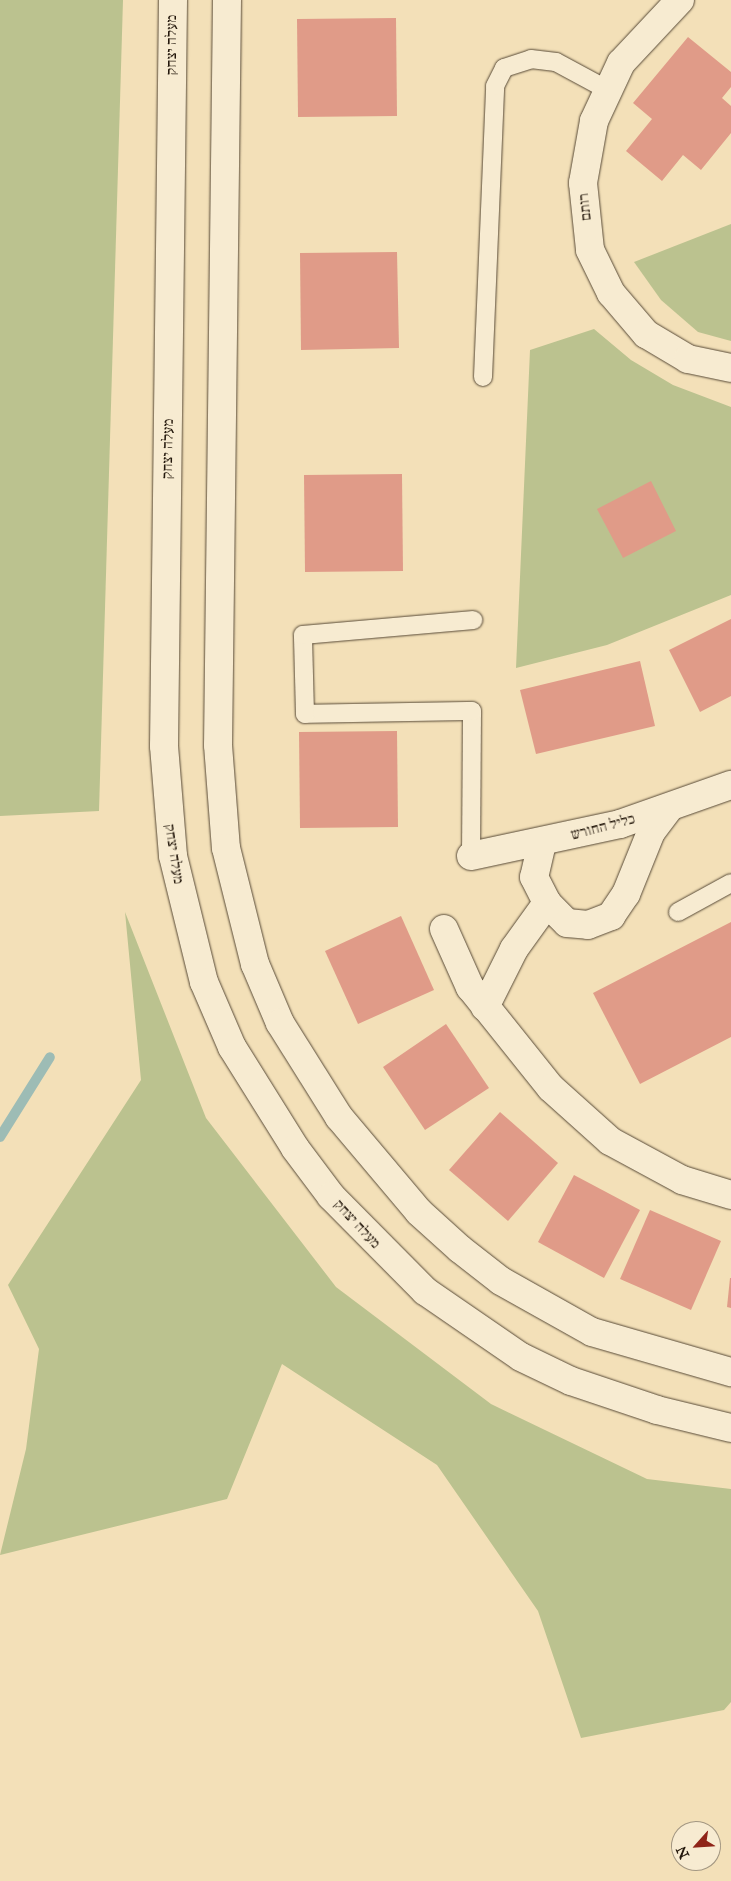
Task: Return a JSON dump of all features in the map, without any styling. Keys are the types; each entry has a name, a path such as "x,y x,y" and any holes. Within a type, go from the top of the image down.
{"street":[{"name":"מעלה יצחק","path":"173,0 164,746 173,856 204,982 232,1047 295,1148 331,1196 425,1291 521,1357 571,1381 657,1410 731,1428"},
{"path":"226,0 218,745 226,848 255,964 280,1023 339,1117 419,1212 460,1249 508,1285 592,1332 731,1372"},
{"name":"רותם","path":"680,0 621,63 594,121 583,183 590,250 611,293 646,334 688,359 731,368"},
{"name":"כליל החורש","path":"471,856 542,843 670,807 731,785"},
{"path":"542,843 534,877 547,902 567,923 588,925 611,916 626,894 644,847 670,807"},
{"path":"485,1007 514,949 547,902"},
{"path":"444,929 470,987 551,1088 610,1141 682,1180 731,1195"}],"lane":[{"path":"483,377 495,86 504,68 532,59 556,62 608,90"},
{"path":"471,856 472,711 305,714 303,635 473,620"},
{"path":"678,912 731,883"}],"green space":[{"path":"0,0 123,0 99,811 0,816"},
{"path":"731,224 731,341 698,332 661,300 634,262"},
{"path":"594,329 631,360 673,385 731,407 731,595 607,645 516,668 530,350"},
{"path":"125,912 206,1118 336,1287 491,1404 647,1479 731,1489 731,1702 724,1710 581,1738 538,1611 437,1465 282,1364 227,1499 0,1555 26,1449 39,1349 8,1285 141,1080"}],"building":[{"path":"396,18 397,116 298,117 297,19"},
{"path":"688,37 731,72 731,87 722,98 731,106 731,133 701,170 683,155 662,181 626,151 652,119 633,103"},
{"path":"397,252 399,348 301,350 300,253"},
{"path":"402,474 403,571 305,572 304,475"},
{"path":"651,481 676,531 623,558 597,509"},
{"path":"731,619 731,696 700,712 669,650"},
{"path":"640,661 655,726 536,754 520,690"},
{"path":"397,731 398,827 300,828 299,732"},
{"path":"401,916 434,990 358,1024 325,951"},
{"path":"731,922 731,1037 640,1084 593,993"},
{"path":"446,1024 489,1088 425,1130 383,1067"},
{"path":"500,1112 558,1163 508,1221 449,1170"},
{"path":"574,1175 640,1210 604,1278 538,1242"},
{"path":"650,1210 721,1241 691,1310 620,1279"},
{"path":"731,1278 731,1308 727,1307"}],"waterway":[{"path":"0,1137 50,1057"}]}
